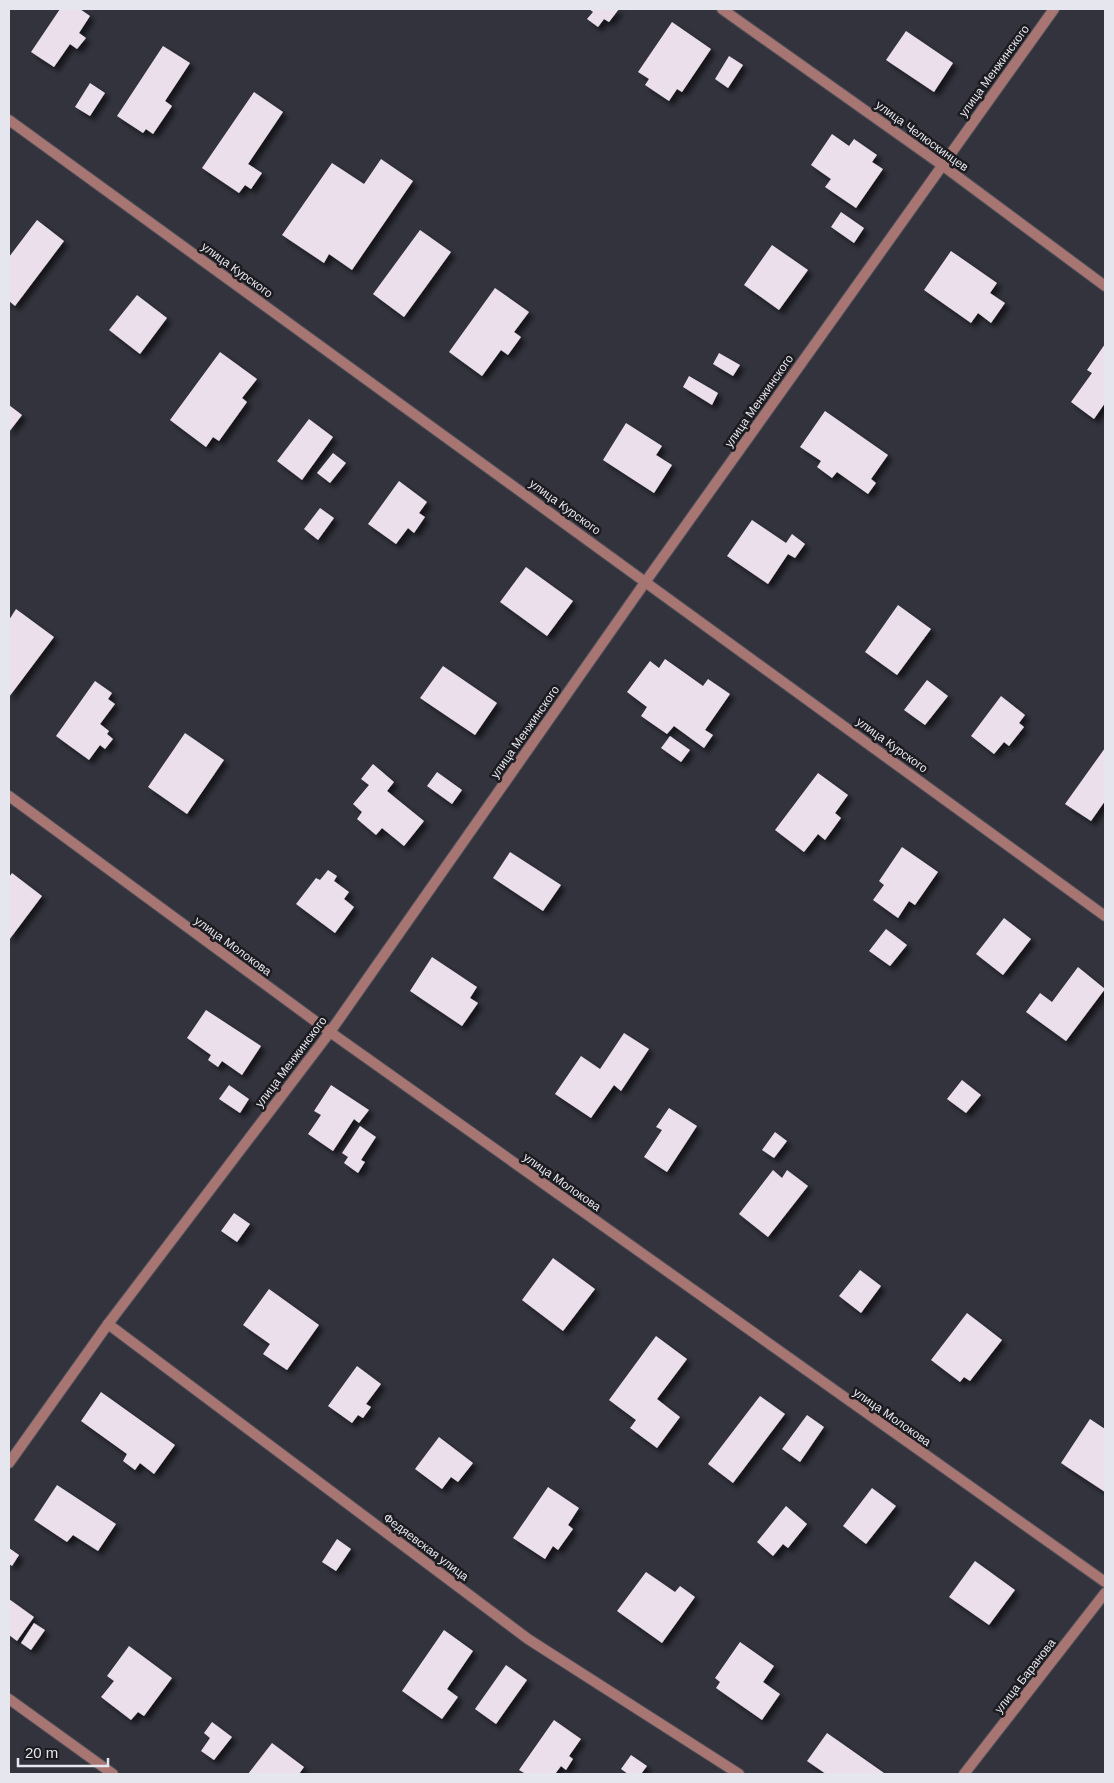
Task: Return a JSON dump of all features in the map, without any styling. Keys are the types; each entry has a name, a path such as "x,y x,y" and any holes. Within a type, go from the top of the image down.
{"street":[{"name":"улица Челюскинцев","path":"722,9 942,164 1105,286"},
{"name":"улица Менжинского","path":"9,1462 108,1324 330,1032 646,582 1054,9"},
{"name":"улица Курского","path":"9,120 1105,916"},
{"name":"улица Молокова","path":"9,796 330,1032 1105,1582"},
{"name":"Федяевская улица","path":"108,1324 528,1639 739,1774"},
{"name":"улица Баранова","path":"964,1774 1105,1593"},
{"path":"9,1699 114,1774"}],"building":[{"path":"60,9 80,9 90,16 79,33 86,38 77,49 70,44 54,67 31,52"},
{"path":"589,9 619,9 609,22 604,19 598,27 587,19 593,12"},
{"path":"672,22 711,49 682,92 677,89 669,101 645,85 649,79 638,72"},
{"path":"906,31 953,63 934,92 886,60"},
{"path":"163,46 190,63 165,101 172,106 153,134 146,129 143,133 117,116"},
{"path":"729,56 743,65 728,88 715,79"},
{"path":"90,83 105,93 90,116 75,107"},
{"path":"254,92 283,112 248,164 262,173 251,189 245,185 239,193 202,168"},
{"path":"832,134 849,146 854,139 877,155 872,162 883,169 856,208 825,187 831,179 811,165"},
{"path":"381,159 413,181 352,270 329,254 324,263 282,235 332,163 364,184"},
{"path":"841,212 864,228 854,243 831,227"},
{"path":"37,220 64,241 15,306 9,301 9,257"},
{"path":"420,230 451,252 404,317 373,294"},
{"path":"772,245 808,270 779,310 744,285"},
{"path":"951,251 997,283 990,293 1005,303 991,323 978,313 971,323 924,290"},
{"path":"495,288 529,312 514,332 521,337 508,355 501,350 482,376 449,352"},
{"path":"137,295 167,318 140,354 109,330"},
{"path":"1105,344 1105,403 1094,419 1071,402 1092,373 1087,370"},
{"path":"220,352 257,379 242,398 247,402 219,441 213,437 206,447 170,420"},
{"path":"719,353 740,365 733,376 713,364"},
{"path":"689,376 718,393 712,405 683,387"},
{"path":"9,405 22,415 9,432"},
{"path":"825,411 888,455 871,479 876,483 868,494 837,472 832,478 817,467 821,461 800,447"},
{"path":"309,419 333,437 302,480 277,461"},
{"path":"626,423 662,446 656,455 672,465 654,493 603,460"},
{"path":"333,453 346,463 330,483 317,473"},
{"path":"399,481 427,502 419,513 425,517 414,533 408,528 396,544 368,524"},
{"path":"320,508 334,518 318,540 304,529"},
{"path":"752,520 786,543 792,534 805,544 795,558 788,554 768,584 727,556"},
{"path":"526,567 573,601 547,636 500,602"},
{"path":"898,605 931,629 897,675 865,652"},
{"path":"16,609 54,637 9,697 9,620"},
{"path":"665,659 703,686 708,679 730,694 705,730 713,735 704,748 674,726 667,734 641,716 647,707 627,692 650,661 659,668"},
{"path":"443,666 497,703 475,735 420,698"},
{"path":"927,680 948,696 925,725 904,710"},
{"path":"95,681 112,693 108,699 115,704 100,724 109,731 107,734 113,739 105,749 100,745 89,760 56,736"},
{"path":"1001,696 1025,715 1019,723 1024,727 1009,746 1004,742 994,754 971,736"},
{"path":"185,733 224,760 187,814 148,787"},
{"path":"670,736 690,750 681,762 661,748"},
{"path":"1105,748 1105,801 1091,821 1065,804"},
{"path":"373,764 394,782 387,791 424,821 404,846 382,828 376,835 357,819 362,812 353,804 369,785 361,779"},
{"path":"437,772 462,790 452,804 427,786"},
{"path":"818,773 848,795 835,813 841,818 825,840 818,834 804,852 775,830"},
{"path":"902,847 938,872 915,905 909,901 898,918 873,900 884,885 879,881"},
{"path":"510,852 561,885 543,911 493,878"},
{"path":"328,870 337,876 334,881 349,892 344,899 354,907 335,933 296,904 316,878 320,880"},
{"path":"12,873 42,896 9,940 9,877"},
{"path":"1004,918 1031,939 1003,975 976,954"},
{"path":"886,929 907,945 890,966 869,951"},
{"path":"432,957 477,987 470,998 478,1003 462,1026 410,991"},
{"path":"1078,967 1105,989 1066,1041 1026,1012 1040,993 1052,1002"},
{"path":"206,1010 261,1046 242,1075 222,1061 218,1067 208,1060 211,1055 187,1038"},
{"path":"624,1033 649,1049 621,1091 614,1085 591,1118 555,1094 581,1056 600,1069"},
{"path":"962,1080 981,1095 966,1113 947,1099"},
{"path":"229,1085 249,1099 240,1113 219,1099"},
{"path":"331,1085 369,1110 359,1123 354,1119 333,1151 308,1134 321,1115 314,1111"},
{"path":"669,1108 697,1126 667,1172 644,1157 662,1130 656,1127"},
{"path":"360,1126 376,1137 361,1160 365,1162 358,1173 344,1163 348,1157 342,1153"},
{"path":"775,1132 787,1141 774,1158 762,1150"},
{"path":"773,1170 782,1178 787,1170 808,1186 768,1237 739,1214"},
{"path":"234,1213 250,1224 237,1242 221,1231"},
{"path":"553,1258 595,1289 563,1331 522,1300"},
{"path":"860,1270 881,1286 861,1313 839,1296"},
{"path":"269,1289 319,1325 287,1370 263,1354 270,1344 243,1325"},
{"path":"967,1313 1002,1340 970,1381 964,1377 960,1382 931,1360"},
{"path":"656,1336 687,1359 657,1399 680,1417 657,1448 630,1428 636,1420 609,1400"},
{"path":"357,1366 381,1384 366,1404 371,1407 363,1418 358,1415 352,1423 328,1406"},
{"path":"101,1392 175,1445 154,1474 140,1463 135,1470 123,1461 127,1454 81,1421"},
{"path":"760,1396 785,1414 733,1483 708,1464"},
{"path":"807,1415 824,1427 800,1462 782,1449"},
{"path":"1090,1419 1105,1429 1105,1492 1061,1463"},
{"path":"439,1437 473,1463 458,1482 451,1477 442,1489 415,1469"},
{"path":"57,1485 116,1524 98,1551 73,1535 67,1542 34,1520"},
{"path":"548,1487 579,1508 568,1525 573,1529 558,1550 553,1546 545,1559 513,1538"},
{"path":"872,1488 896,1506 866,1544 843,1526"},
{"path":"786,1506 807,1524 788,1548 783,1544 773,1556 757,1542"},
{"path":"337,1539 351,1549 336,1571 322,1562"},
{"path":"9,1548 19,1555 12,1566 9,1564"},
{"path":"975,1561 1015,1590 989,1625 949,1597"},
{"path":"646,1572 675,1592 680,1586 695,1597 662,1643 617,1611"},
{"path":"9,1599 34,1617 17,1641 9,1635"},
{"path":"34,1623 45,1630 31,1650 21,1643"},
{"path":"444,1630 473,1651 447,1689 458,1697 442,1719 402,1691"},
{"path":"740,1642 774,1666 763,1682 780,1694 762,1720 716,1688 720,1682 715,1678"},
{"path":"129,1646 172,1678 144,1716 138,1712 131,1720 101,1697 114,1681 107,1676"},
{"path":"506,1665 527,1680 496,1724 475,1709"},
{"path":"554,1720 581,1739 569,1756 573,1759 566,1770 561,1766 555,1774 526,1774 519,1770"},
{"path":"212,1722 232,1737 214,1760 201,1751 210,1738 204,1733"},
{"path":"827,1733 884,1773 826,1774 807,1761"},
{"path":"272,1743 304,1767 299,1774 248,1774"},
{"path":"631,1755 647,1766 641,1774 628,1774 621,1769"}]}
